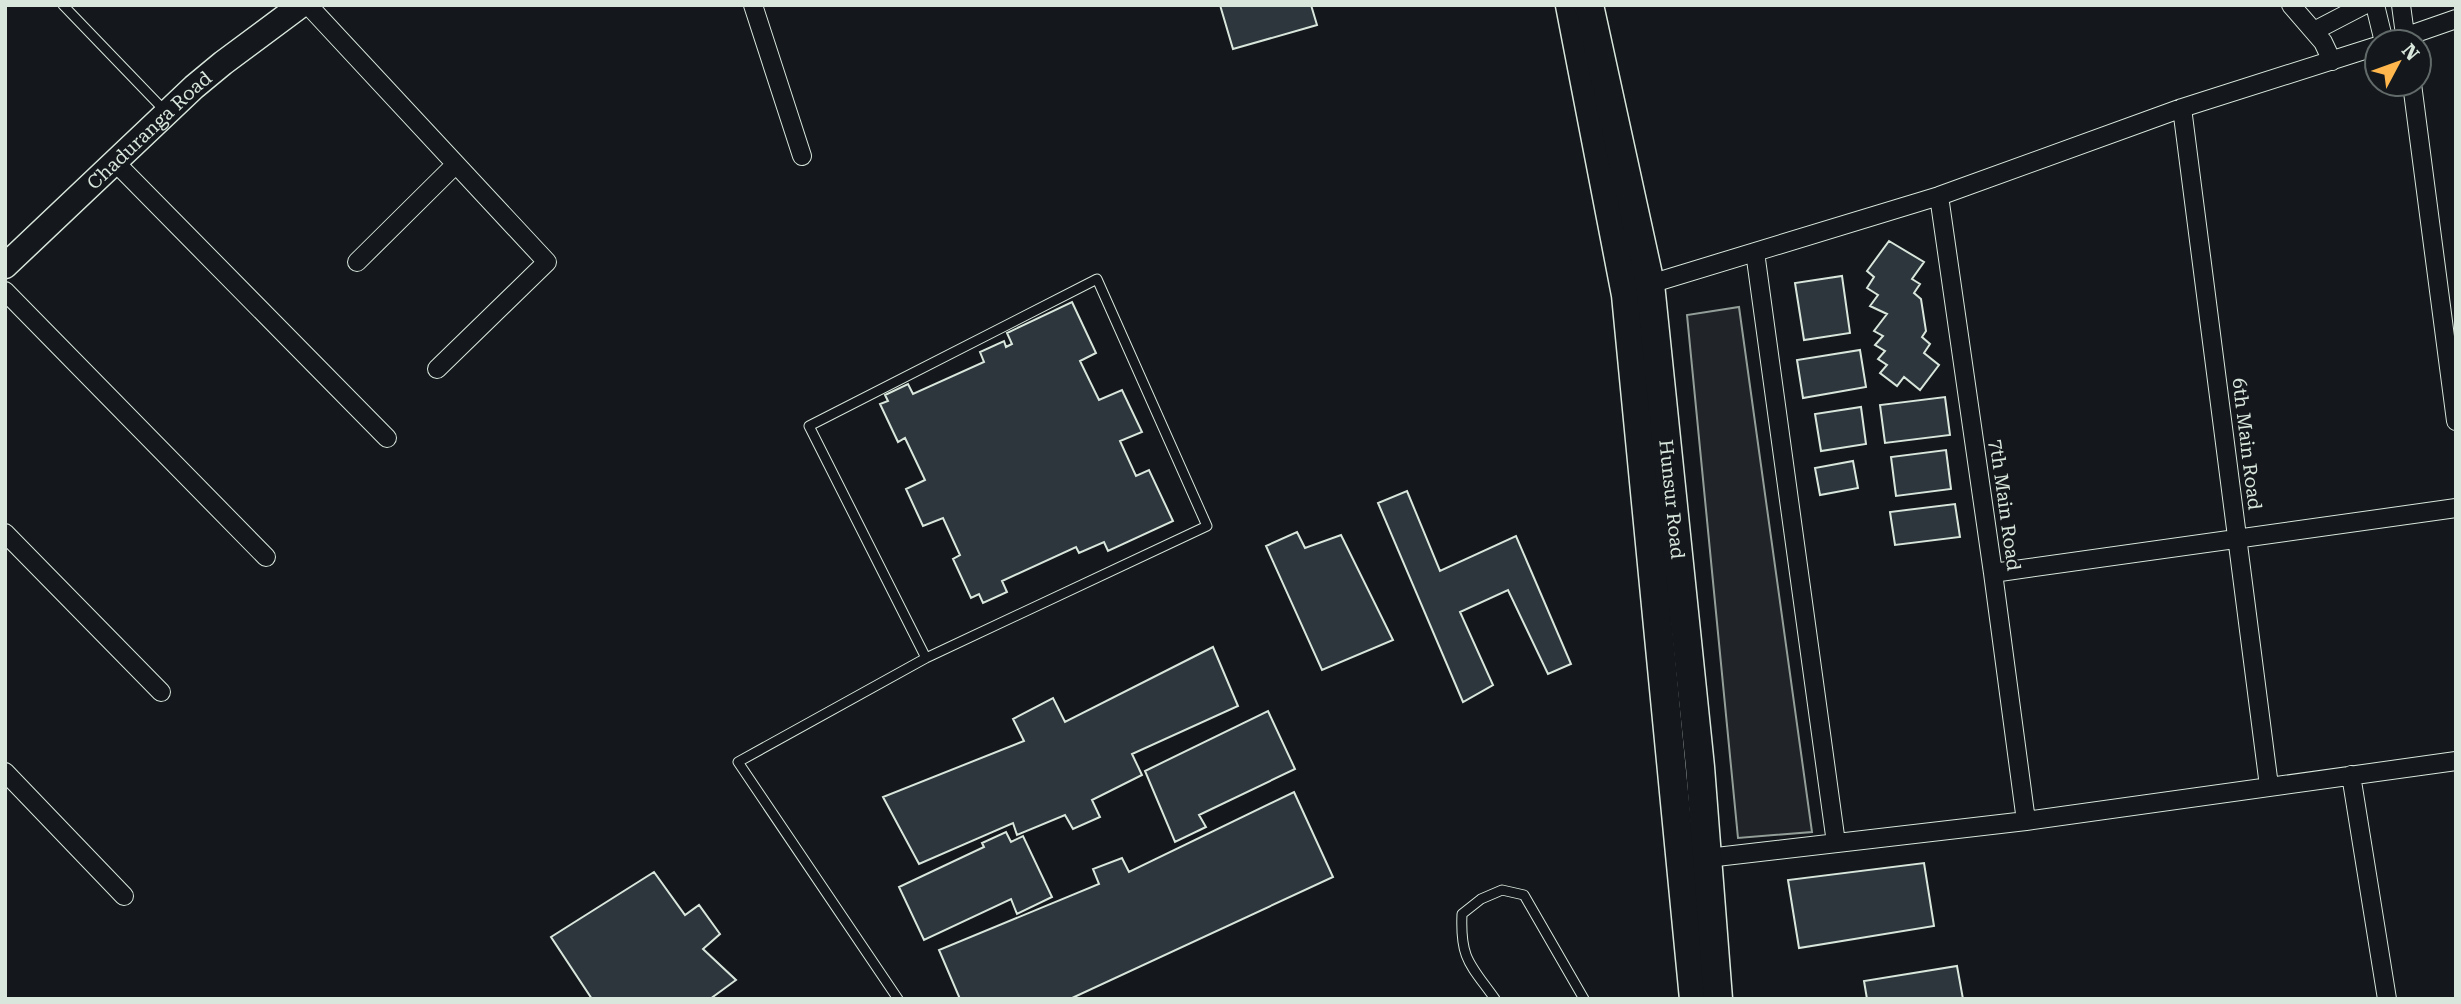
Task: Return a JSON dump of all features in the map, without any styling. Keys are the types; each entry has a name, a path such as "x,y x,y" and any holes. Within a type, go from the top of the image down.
{"main road":[{"path":"1570,5 1626,295 1694,860 1694,999"},
{"name":"Hunsur Road","path":"1589,5 1650,284 1694,860 1718,999"}],"street":[{"name":"Chaduranga Road","path":"5,266 223,63 301,5"},
{"path":"308,5 547,262 437,369"},
{"path":"753,5 802,156"},
{"path":"2291,5 2314,31 2332,61"},
{"path":"2314,31 2364,5"},
{"path":"2375,5 2381,28"},
{"path":"2400,28 2401,5"},
{"path":"2432,28 2456,19"},
{"path":"1650,284 1939,196 2182,108 2363,51"},
{"path":"2414,98 2456,421"},
{"name":"6th Main Road","path":"2182,108 2270,786"},
{"path":"116,163 387,438"},
{"path":"357,262 456,164"},
{"name":"7th Main Road","path":"1939,196 2026,821"},
{"path":"1755,252 1836,843"},
{"path":"5,291 266,557"},
{"path":"1993,573 2456,508"},
{"path":"5,533 161,692"},
{"path":"1694,860 2026,821 2456,761"},
{"path":"5,772 124,896"},
{"path":"2351,775 2387,999"}],"lane":[{"path":"63,5 167,113"},
{"path":"898,999 738,762 926,658 1207,526 1097,279 810,426 926,658"},
{"path":"1495,999 1465,956 1461,939 1462,914 1481,899 1502,890 1524,895 1584,999"}],"shaded area":[{"path":"1739,307 1812,832 1738,838 1687,315"}],"building":[{"path":"1220,5 1311,5 1317,25 1233,49"},
{"path":"1889,241 1924,262 1912,279 1920,284 1914,293 1921,299 1926,331 1922,337 1930,344 1924,353 1939,365 1920,390 1904,377 1897,386 1880,373 1887,365 1878,359 1885,351 1875,345 1883,336 1874,331 1887,314 1870,306 1878,295 1867,288 1874,277 1867,271"},
{"path":"1842,276 1850,333 1804,340 1795,283"},
{"path":"1072,302 1096,353 1080,361 1099,400 1122,390 1142,432 1120,441 1136,476 1149,470 1173,521 1108,551 1104,542 1079,553 1076,547 1002,581 1007,592 983,603 979,594 971,598 953,559 960,555 943,518 923,526 906,489 925,480 905,438 898,442 880,404 888,401 885,395 908,384 913,394 984,362 980,352 1004,341 1006,347 1012,344 1007,333"},
{"path":"1860,350 1866,387 1803,398 1797,360"},
{"path":"1945,397 1950,435 1885,443 1880,405"},
{"path":"1861,407 1866,444 1821,451 1815,414"},
{"path":"1946,450 1951,489 1896,496 1891,457"},
{"path":"1853,461 1858,488 1820,495 1815,468"},
{"path":"1407,491 1440,571 1516,536 1571,664 1548,674 1508,590 1460,612 1493,685 1463,702 1378,503"},
{"path":"1955,504 1960,537 1895,545 1890,512"},
{"path":"1297,532 1305,548 1341,535 1393,640 1322,670 1266,546"},
{"path":"1213,647 1238,706 1132,754 1142,775 1092,800 1100,817 1073,829 1065,815 1017,835 1013,823 919,864 883,797 1024,741 1013,719 1053,698 1065,722"},
{"path":"1268,711 1295,769 1199,815 1206,827 1175,842 1145,771"},
{"path":"1294,792 1333,877 1070,999 960,999 939,950 1099,884 1093,869 1122,858 1129,872"},
{"path":"1006,832 1011,842 1023,836 1052,897 1017,914 1011,899 924,940 899,887 984,847 982,843"},
{"path":"1924,863 1934,926 1799,948 1788,880"},
{"path":"654,872 685,915 699,905 720,934 703,949 736,980 710,999 592,999 551,937"},
{"path":"1957,966 1963,999 1867,999 1864,981"}]}
